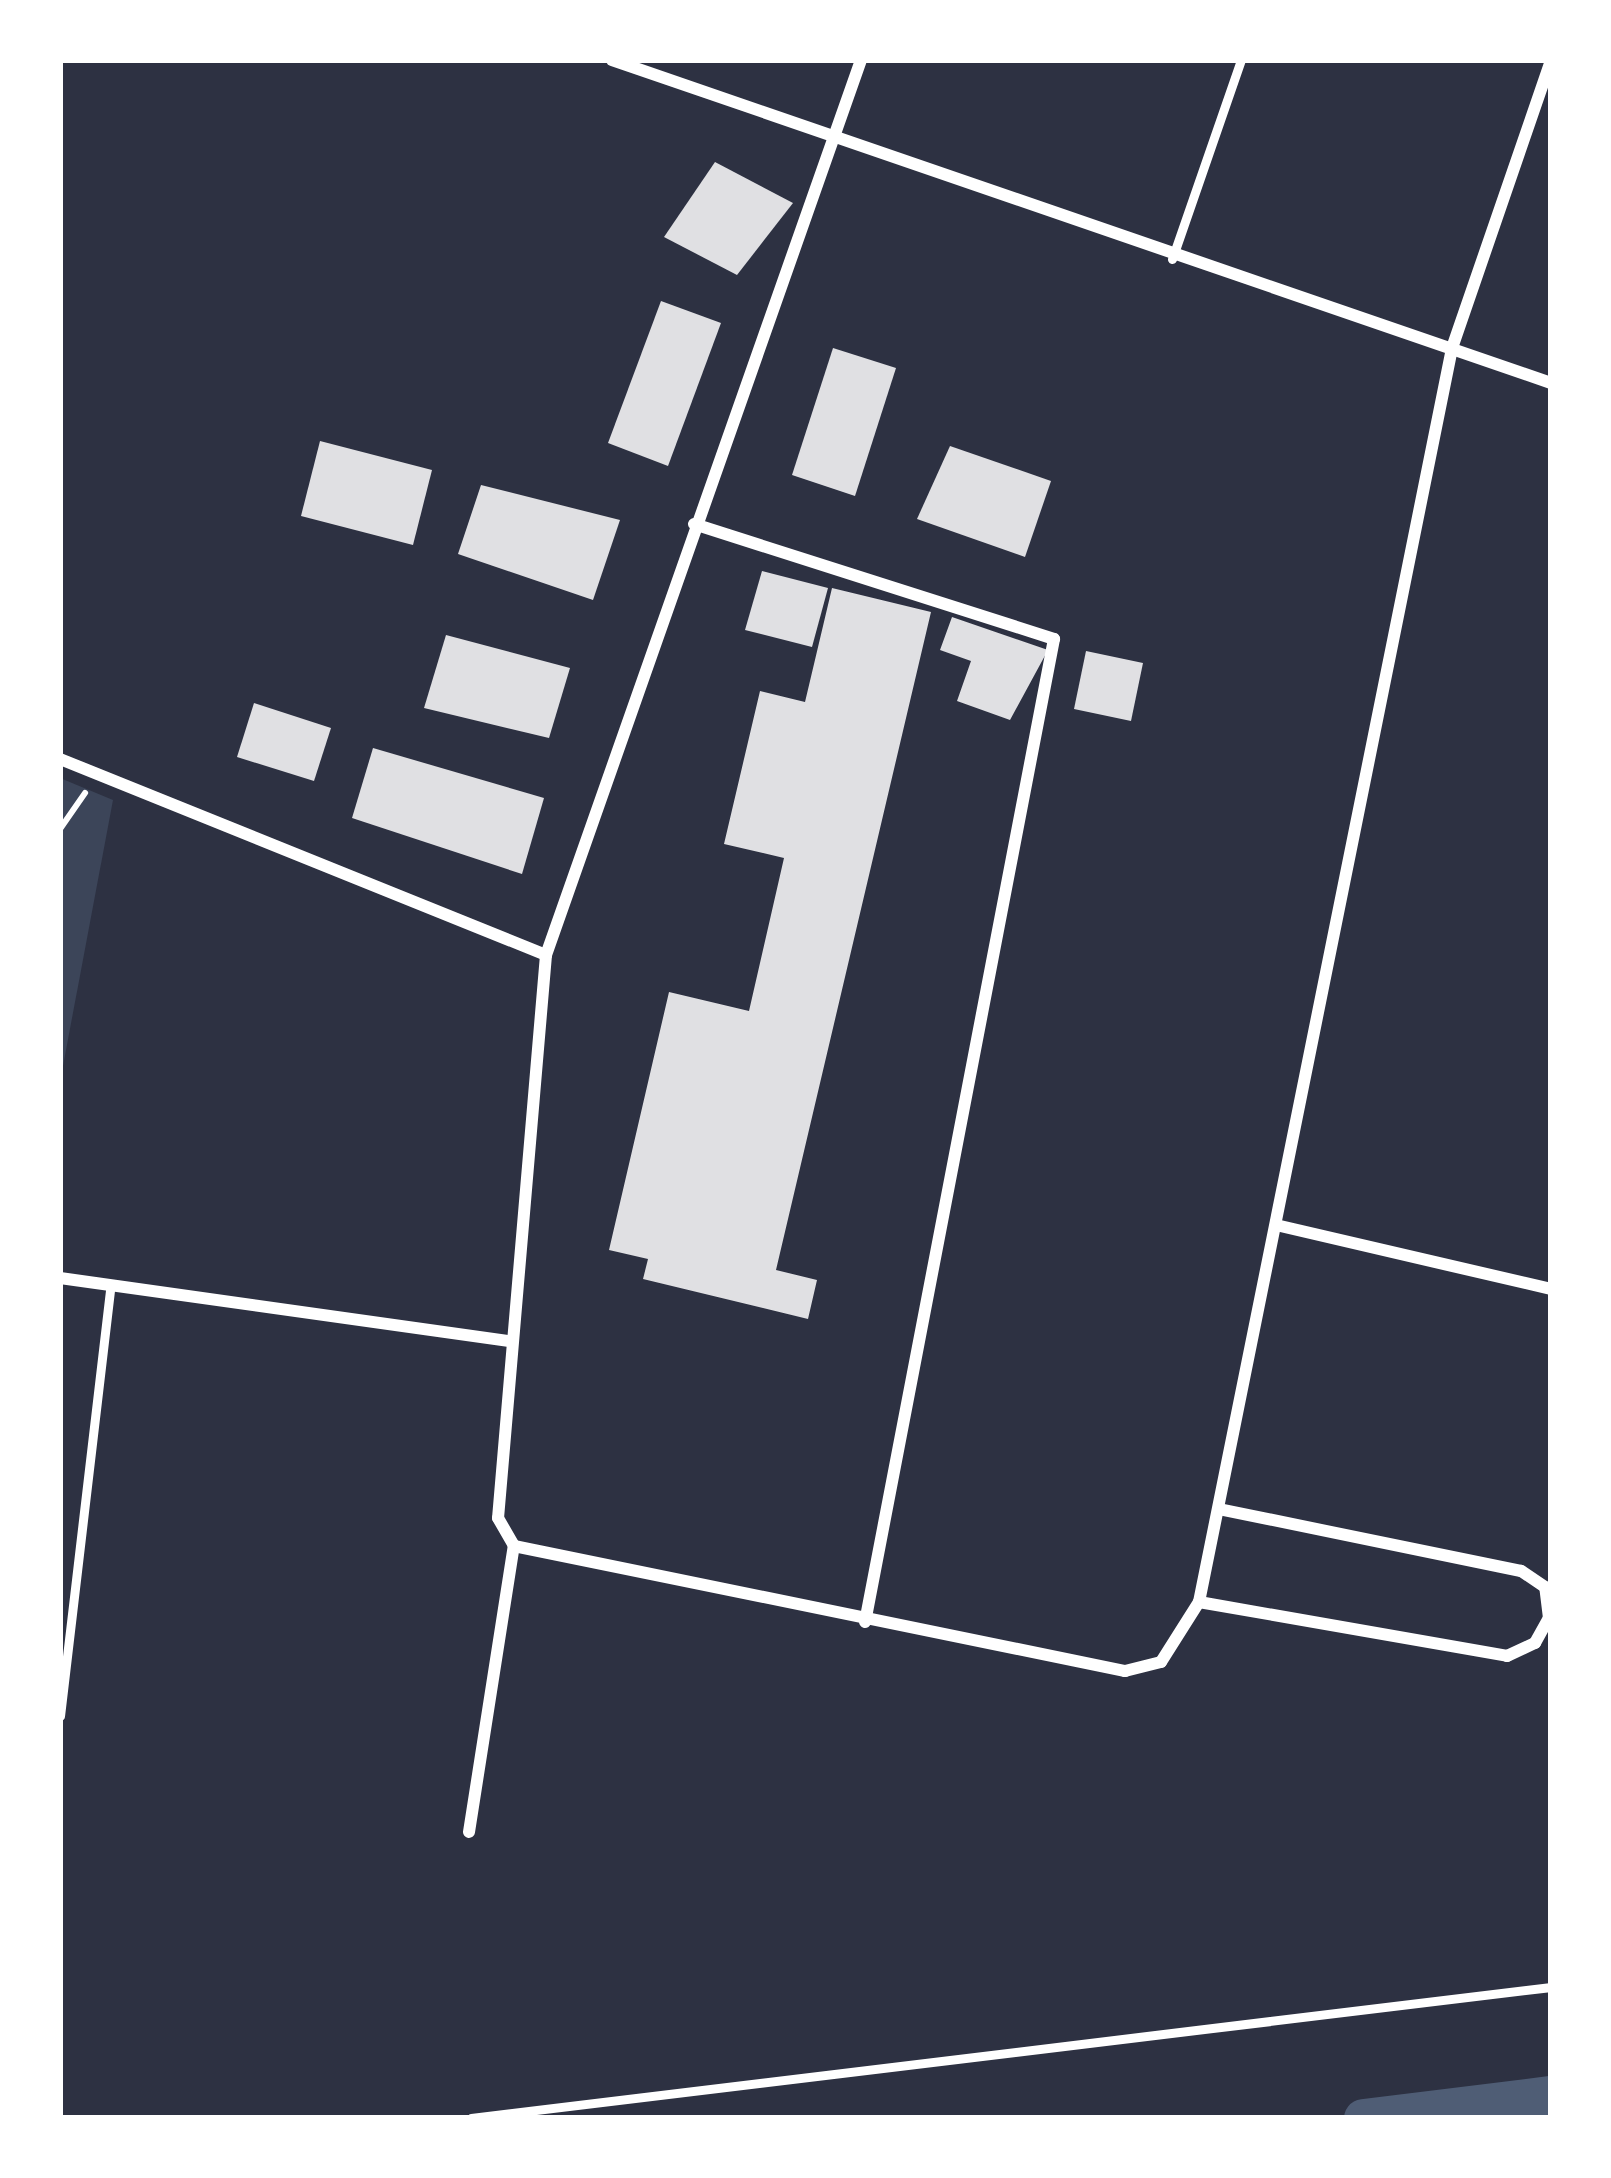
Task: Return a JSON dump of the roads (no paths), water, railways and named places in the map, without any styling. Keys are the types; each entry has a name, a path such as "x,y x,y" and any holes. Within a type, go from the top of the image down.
{"street":[{"path":"612,60 835,134 1172,260 1551,383"},
{"path":"470,1832 514,1546 498,1518 508,1340 546,955 861,60"},
{"path":"514,1546 865,1622 1125,1671 1161,1662 1182,1640 1199,1602 1219,1508 1452,348 1551,61"},
{"path":"694,524 1054,639 865,1622"},
{"path":"60,759 546,955"},
{"path":"1276,1225 1551,1289"},
{"path":"60,1278 508,1340"},
{"path":"1199,1602 1507,1656 1535,1643 1549,1618 1545,1587 1521,1571 1219,1508"}],"lane":[{"path":"1172,260 1241,60"},
{"path":"60,1716 111,1285"},
{"path":"471,2118 1551,1987"}],"waterway":[{"path":"1363,2118 1551,2095"}]}
